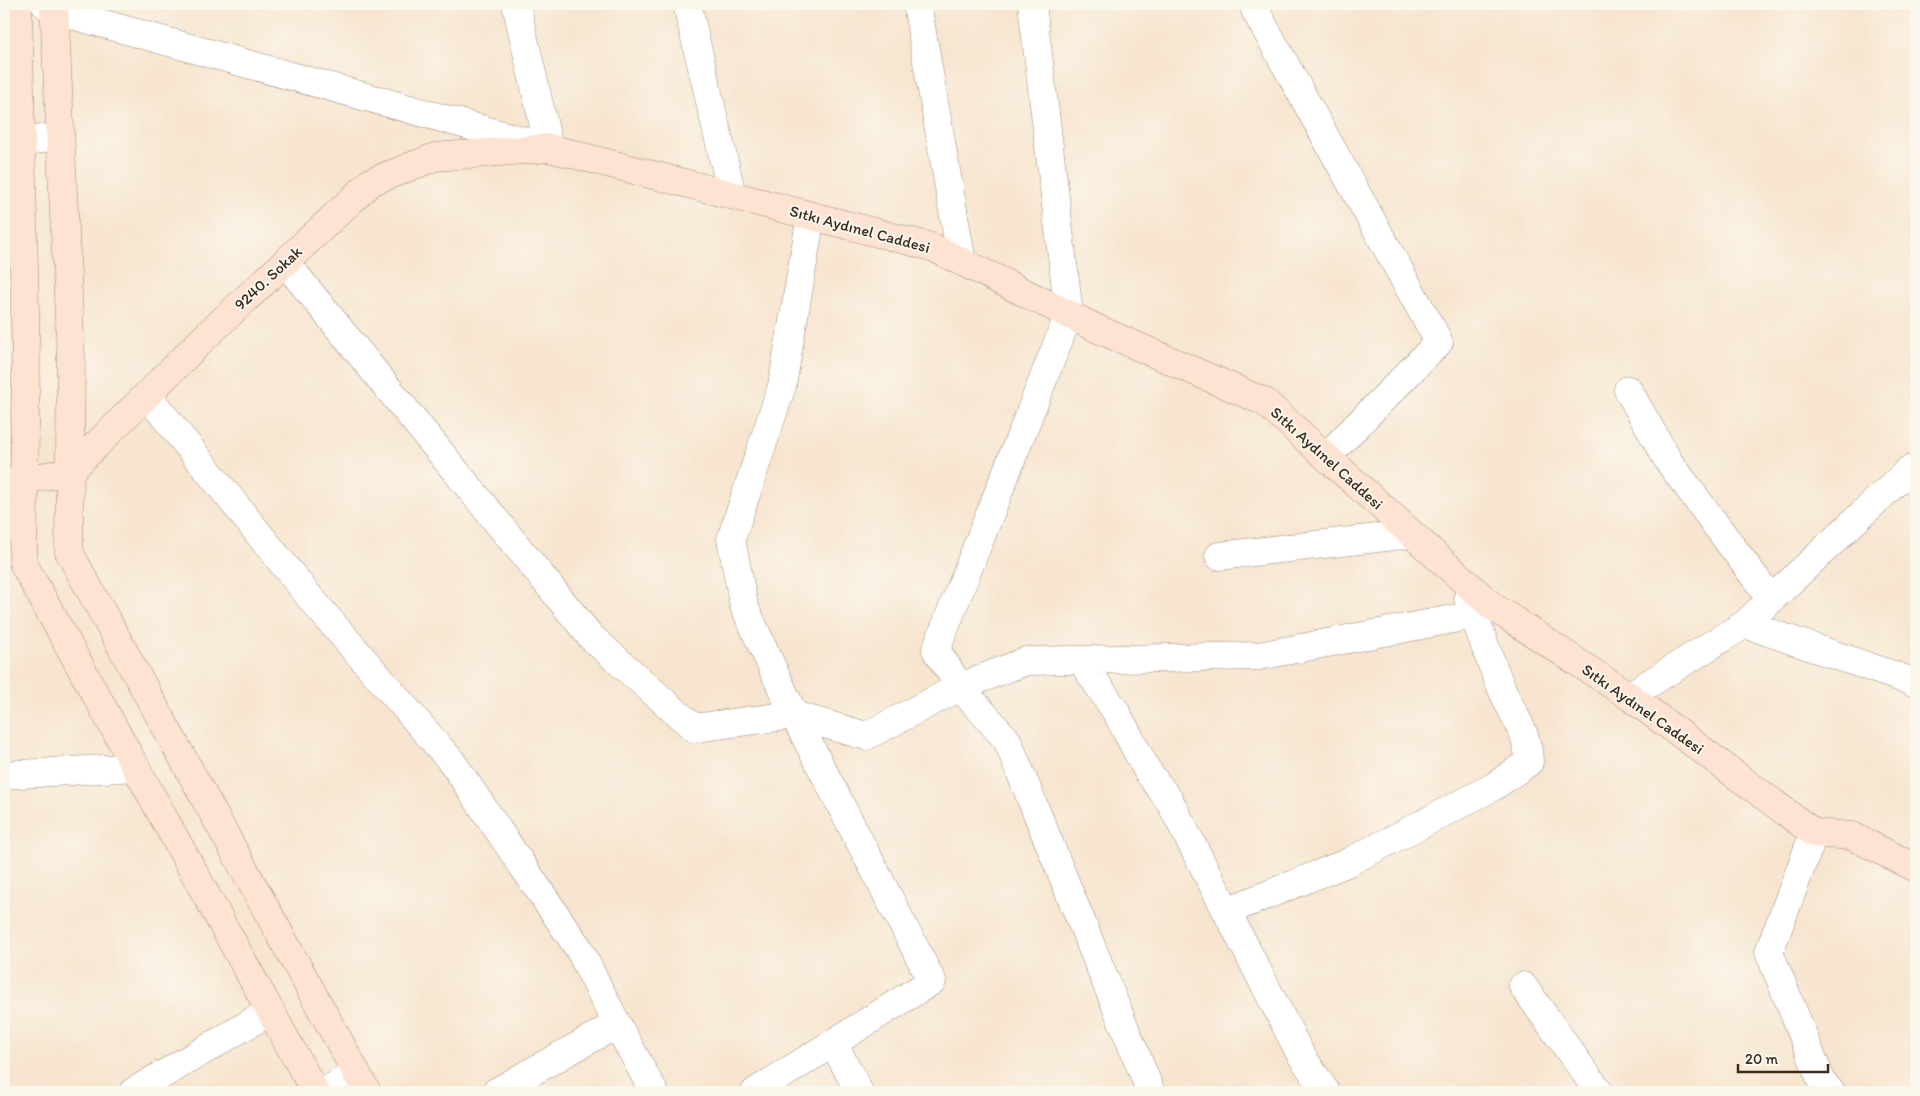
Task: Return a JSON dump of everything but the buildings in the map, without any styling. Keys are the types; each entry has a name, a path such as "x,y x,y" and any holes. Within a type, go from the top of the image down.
{"street":[{"path":"18,4 12,144 26,359 14,481 23,564 315,1092"},
{"path":"325,1092 362,1082 69,552 71,358 60,136 51,6 549,148 516,4"},
{"path":"687,4 732,195"},
{"path":"917,4 962,262"},
{"path":"1032,4 1069,314 936,650 960,687 1007,740 1152,1092"},
{"path":"1255,4 1255,10 1439,342 1326,456"},
{"path":"12,144 60,136"},
{"name":"Sıtkı Aydınel Caddesi","path":"549,148 932,247 1109,333 1265,402 1492,606 1629,696 1814,833"},
{"name":"9240. Sokak","path":"70,472 205,337 372,182 435,157 549,148"},
{"path":"755,1092 932,981 794,715 744,606 731,539 782,386 811,216"},
{"path":"285,262 579,622 599,643 694,728 794,715 866,736 960,687 1026,662 1259,656 1474,615"},
{"path":"1628,390 1669,462 1771,599"},
{"path":"147,395 312,600 452,762 579,949 654,1092"},
{"path":"1629,696 1745,624 1909,470 1916,468"},
{"path":"14,481 70,472"},
{"path":"1219,556 1412,534"},
{"path":"1227,912 1349,862 1493,787 1529,762 1529,751 1522,728 1502,689 1460,577"},
{"path":"1745,624 1916,683"},
{"path":"1081,660 1116,712 1148,772 1170,800 1301,1055 1326,1092"},
{"path":"4,775 136,768"},
{"path":"1831,1092 1822,1082 1769,952 1814,833 1852,836 1916,868"},
{"path":"1523,986 1599,1092"},
{"path":"133,1092 271,1011"},
{"path":"496,1092 617,1024"},
{"path":"834,1044 859,1092"}]}
